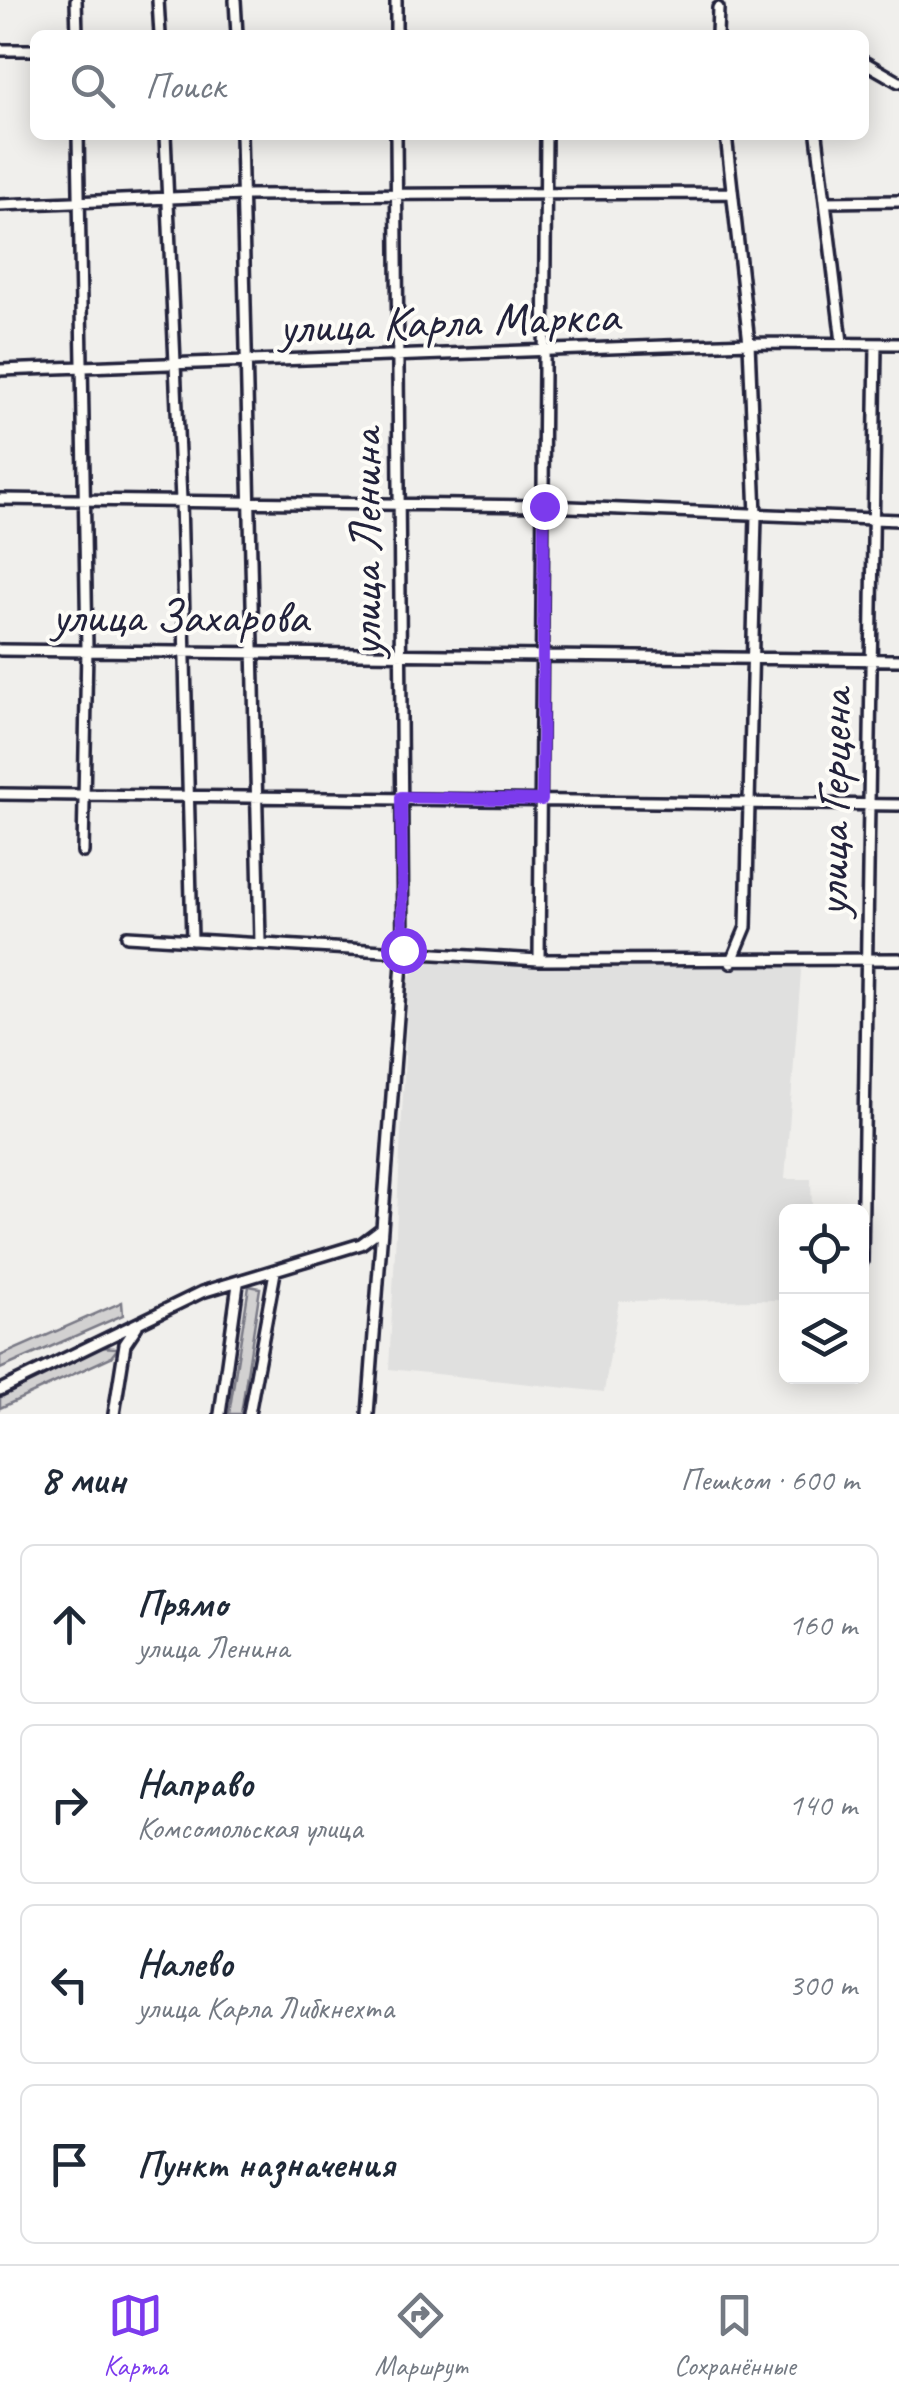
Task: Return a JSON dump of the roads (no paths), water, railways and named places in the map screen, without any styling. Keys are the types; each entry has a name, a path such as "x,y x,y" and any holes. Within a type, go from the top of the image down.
{"street":[{"path":"76,0 77,30"},
{"path":"158,0 160,30"},
{"path":"234,0 237,30"},
{"path":"396,0 396,30"},
{"path":"718,8 718,30"},
{"path":"0,50 30,50"},
{"path":"869,65 899,82"},
{"path":"78,140 87,648 84,852"},
{"path":"165,140 181,500 192,940"},
{"path":"241,140 260,942"},
{"name":"улица Ленина","path":"368,1414 403,950 396,140"},
{"path":"539,960 546,140"},
{"path":"727,140 748,343 756,515 746,927 731,963"},
{"path":"818,140 842,342"},
{"path":"0,206 243,195 732,193"},
{"path":"826,202 899,200"},
{"name":"улица Карла Маркса","path":"0,370 748,343 899,344"},
{"name":"улица Герцена","path":"863,1204 876,345"},
{"path":"0,499 84,497 544,506 899,520"},
{"name":"улица Захарова","path":"0,650 899,660"},
{"path":"0,794 899,806"},
{"path":"127,936 539,960 899,960"},
{"path":"0,1390 202,1292 362,1244 381,1229"},
{"path":"250,1414 275,1272"},
{"path":"220,1414 238,1284"},
{"path":"114,1414 125,1344 138,1324"}]}
